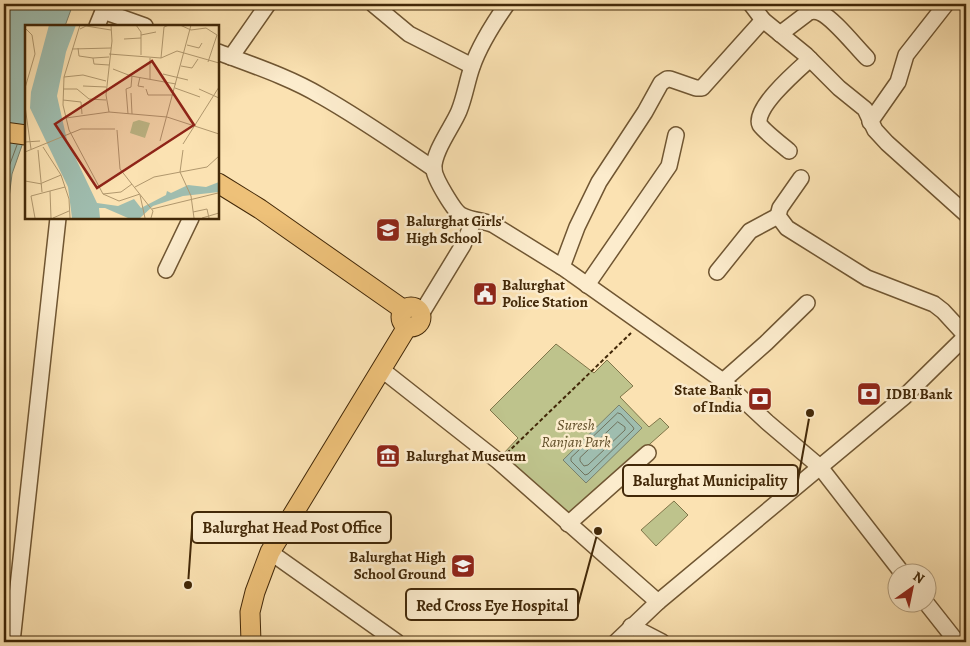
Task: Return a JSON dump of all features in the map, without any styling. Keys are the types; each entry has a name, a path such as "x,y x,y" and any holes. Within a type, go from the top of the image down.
{"main road":[{"path":"4,132 25,135"},
{"path":"219,184 411,315 381,369 270,552 255,592 250,612 251,642"}],"street":[{"path":"268,4 224,55 319,95 375,129 434,169"},
{"path":"373,4 408,34 472,66"},
{"path":"507,4 490,28 472,66 459,111 436,157 434,169 439,183 459,214 471,219 484,220 494,225 562,267 723,380 767,422 820,467 895,564"},
{"path":"751,4 763,20 810,59 839,88 865,109 875,130 887,143 966,214"},
{"path":"870,122 898,82 906,55 946,4"},
{"path":"97,25 105,7 144,25"},
{"path":"780,34 809,12 814,11 821,13 830,20 867,58"},
{"path":"562,267 581,219 599,182 645,112 661,83 670,79 696,88 702,88 763,20"},
{"path":"789,151 760,125 759,118 770,99 810,59"},
{"path":"586,285 669,166 676,135"},
{"path":"716,272 750,232 778,216 780,208 800,178"},
{"path":"616,642 658,602 904,397 966,336 934,304 867,278 788,228 778,216"},
{"path":"12,642 58,219"},
{"path":"166,270 191,219"},
{"path":"411,315 471,219"},
{"path":"723,380 766,343 807,303"},
{"path":"381,369 498,461 658,602"},
{"path":"568,524 648,453"},
{"path":"270,552 397,642"},
{"path":"935,614 957,642"},
{"path":"631,626 662,642"}],"path":[{"path":"498,461 641,323"}],"green space":[{"name":"Suresh Ranjan Park","path":"556,344 594,373 607,360 633,386 620,397 649,427 660,418 669,427 570,515 503,454 518,438 490,410"},
{"path":"674,501 688,515 656,546 641,530"}],"water":[{"path":"4,4 73,4 65,25 25,25 25,137 12,174 4,239"},
{"path":"619,405 642,428 586,483 563,460"}],"place":[{"name":"Balurghat Girls' High School","path":"388,230"},
{"name":"Balurghat Police Station","path":"485,294"},
{"name":"IDBI Bank","path":"869,394"},
{"name":"State Bank of India","path":"760,399"},
{"name":"Balurghat Municipality","path":"810,413"},
{"name":"Balurghat Museum","path":"388,456"},
{"name":"Red Cross Eye Hospital","path":"598,531"},
{"name":"Balurghat High School Ground","path":"463,566"},
{"name":"Balurghat Head Post Office","path":"188,585"}]}
